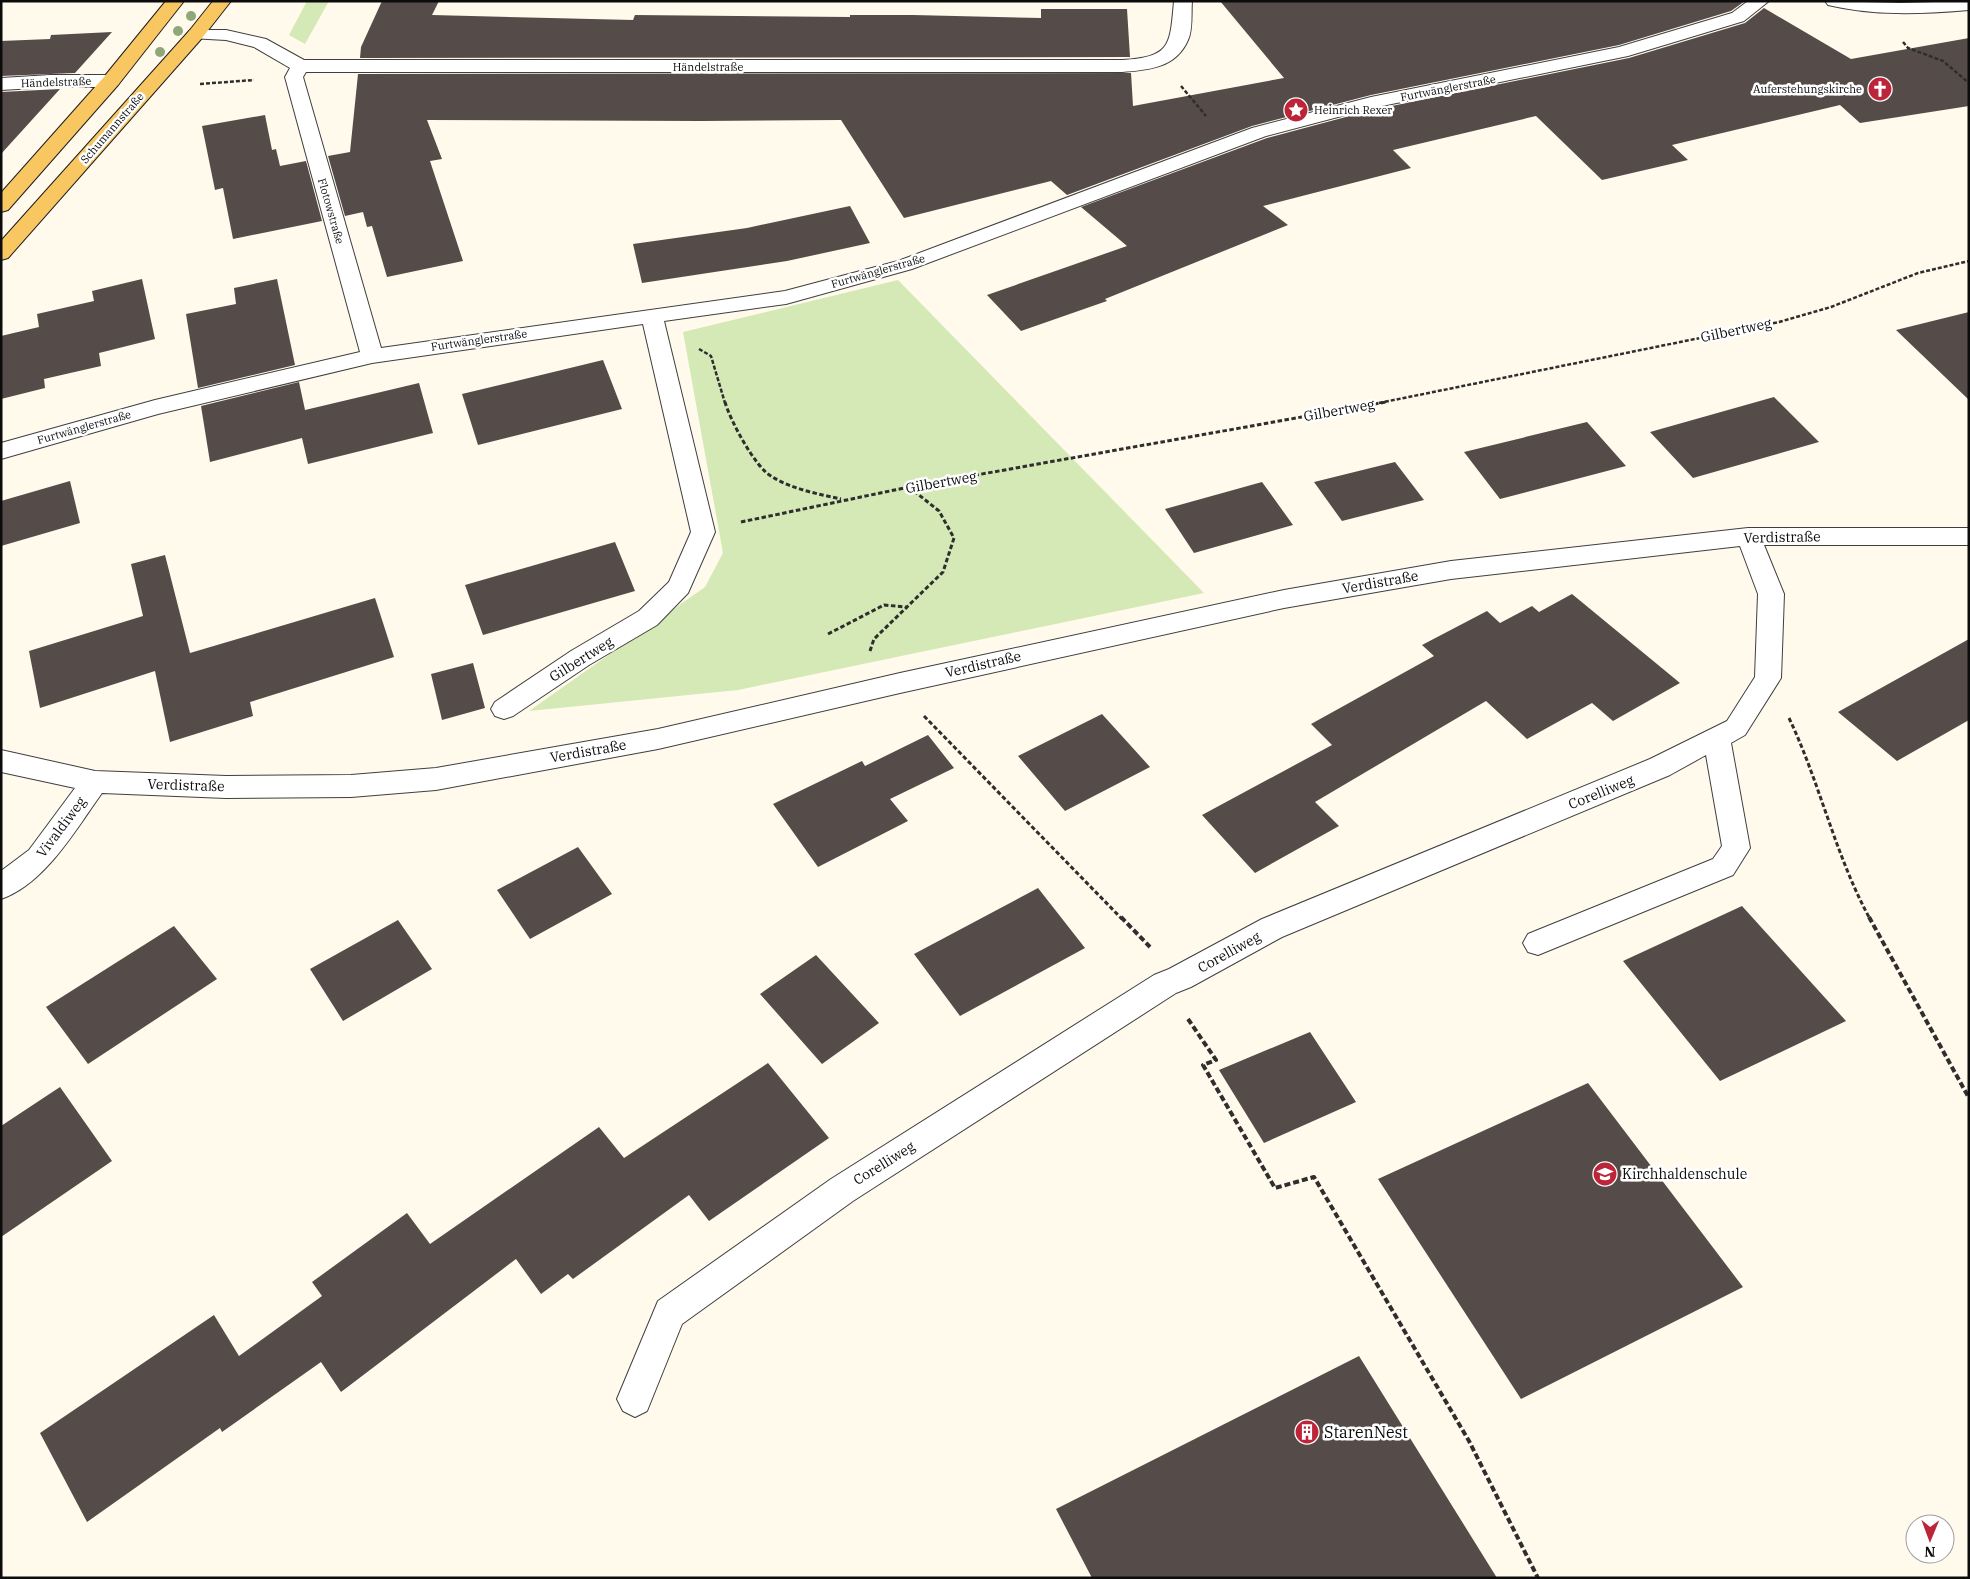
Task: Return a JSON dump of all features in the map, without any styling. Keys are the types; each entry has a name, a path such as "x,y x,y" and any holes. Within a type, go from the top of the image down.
{"main road":[{"path":"1,206 111,81 175,1"},
{"name":"Schumannstraße","path":"1,254 196,34 222,1"}],"street":[{"name":"Händelstraße","path":"196,34 226,35 260,43 297,71 1122,66 1148,64 1162,59 1170,51 1180,39 1183,1"},
{"name":"Furtwänglerstraße","path":"1,451 154,407 372,356 786,297 905,265 1259,132 1371,103 1622,52 1738,16 1760,1"},
{"path":"1834,1 1876,8 1916,10 1969,5"},
{"name":"Flotowstraße","path":"297,71 372,356"},
{"name":"Händelstraße","path":"1,84 51,81 111,81"},
{"path":"652,315 703,532"},
{"name":"Gilbertweg","path":"504,709 580,658 648,618 679,587 703,532"},
{"name":"Verdistraße","path":"1,761 95,782 226,787 352,786 436,779 658,739 900,683 1284,599 1450,570 1748,537 1969,536"},
{"path":"1748,537 1771,594 1768,678"},
{"name":"Corelliweg","path":"635,1399 670,1313 842,1190 1172,981 1272,928 1660,767 1736,728 1768,678"},
{"path":"1538,943 1724,867 1736,848 1717,738"},
{"name":"Vivaldiweg","path":"1,887 39,858 95,782"}],"path":[{"path":"1876,8 1908,48 1943,61 1969,82"},
{"path":"152,83 210,84 297,71"},
{"path":"1178,82 1191,97"},
{"name":"Gilbertweg","path":"703,532 792,510 909,487 1418,396 1779,322 1836,304 1911,274 1947,264 1969,261"},
{"path":"691,347 699,348 710,356 729,416 748,449 770,476 808,491 844,500"},
{"path":"909,487 939,511 954,538 943,572 874,638 869,653 900,683 926,718 1172,981 1216,1060 1203,1065 1275,1188 1314,1176 1469,1441 1538,1578"},
{"path":"828,634 884,604 907,607"},
{"path":"1768,678 1799,739 1827,820 1860,901 1969,1098"}],"green space":[{"path":"307,1 329,1 305,44 289,35"},
{"path":"898,280 1204,593 738,690 529,711 705,587 723,553 683,332"}],"building":[{"path":"382,1 439,1 432,15 633,20 635,15 850,17 850,15 913,15 1041,18 1041,9 1127,9 1130,57 360,58 361,47"},
{"path":"1220,1 1745,1 1731,11 1619,45 1371,95 1252,126 1067,195 1051,181 904,218 841,120 427,120 442,159 430,161 463,261 387,277 372,226 367,227 363,212 345,216 328,156 350,152 358,74 1131,73 1133,106 1284,78"},
{"path":"1764,8 1851,59 1969,38 1969,106 1860,123 1840,105 1672,145 1688,160 1602,180 1536,116 1393,150 1411,168 1263,206 1288,225 1105,299 1107,301 1021,331 987,295 1127,246 1081,207 1267,138 1372,110 1629,58 1745,23"},
{"path":"112,32 75,73 1,76 1,41 50,39 51,35"},
{"path":"60,89 1,154 1,92"},
{"path":"265,115 272,150 276,149 280,166 306,161 322,221 233,239 223,188 215,190 202,126"},
{"path":"850,206 870,243 787,261 642,283 633,244 747,228"},
{"path":"142,279 155,339 99,353 101,366 44,379 45,388 1,399 1,336 39,327 37,314 94,301 92,291"},
{"path":"277,279 295,365 198,388 186,314 236,304 234,288"},
{"path":"1969,312 1969,400 1896,330"},
{"path":"603,360 622,409 478,445 462,394"},
{"path":"299,382 305,410 419,383 433,433 308,464 302,438 210,462 201,406"},
{"path":"1774,397 1819,442 1693,478 1650,432"},
{"path":"1587,422 1626,466 1500,499 1464,452"},
{"path":"1395,462 1424,500 1342,521 1314,482"},
{"path":"70,481 80,523 1,546 1,501"},
{"path":"1262,482 1293,525 1194,553 1165,509"},
{"path":"615,542 635,591 483,635 465,585"},
{"path":"165,555 190,653 375,598 394,657 250,702 253,716 170,742 155,671 40,708 29,651 143,616 131,564"},
{"path":"1572,594 1680,683 1613,721 1592,703 1527,739 1486,701 1315,802 1339,826 1255,873 1202,815 1332,745 1311,724 1434,656 1422,645 1487,611 1500,623 1532,606 1539,612"},
{"path":"1969,639 1969,720 1897,761 1838,712"},
{"path":"473,663 485,708 442,720 431,674"},
{"path":"1102,714 1150,767 1065,811 1018,756"},
{"path":"928,735 954,768 890,799 908,821 818,867 773,804 862,761 865,766"},
{"path":"578,847 612,894 530,939 497,890"},
{"path":"1038,888 1085,948 960,1016 914,954"},
{"path":"1742,906 1846,1021 1720,1081 1623,961"},
{"path":"398,920 432,969 343,1021 310,969"},
{"path":"174,926 217,979 88,1064 46,1007"},
{"path":"816,955 879,1023 822,1064 760,994"},
{"path":"1310,1032 1356,1102 1264,1143 1219,1070"},
{"path":"768,1063 829,1138 709,1221 689,1195 573,1279 568,1274 541,1294 516,1259 341,1392 321,1362 222,1432 220,1428 87,1522 40,1433 214,1315 239,1356 322,1296 312,1282 407,1213 430,1244 599,1127 624,1158"},
{"path":"1588,1083 1743,1287 1521,1399 1378,1179"},
{"path":"60,1087 112,1161 1,1237 1,1126"},
{"name":"StarenNest","path":"1359,1356 1497,1578 1092,1578 1056,1509"}],"place":[{"name":"Auferstehungskirche","path":"1880,89"},
{"name":"Heinrich Rexer","path":"1296,110"},
{"name":"Kirchhaldenschule","path":"1605,1174"},
{"name":"StarenNest","path":"1307,1432"}]}
